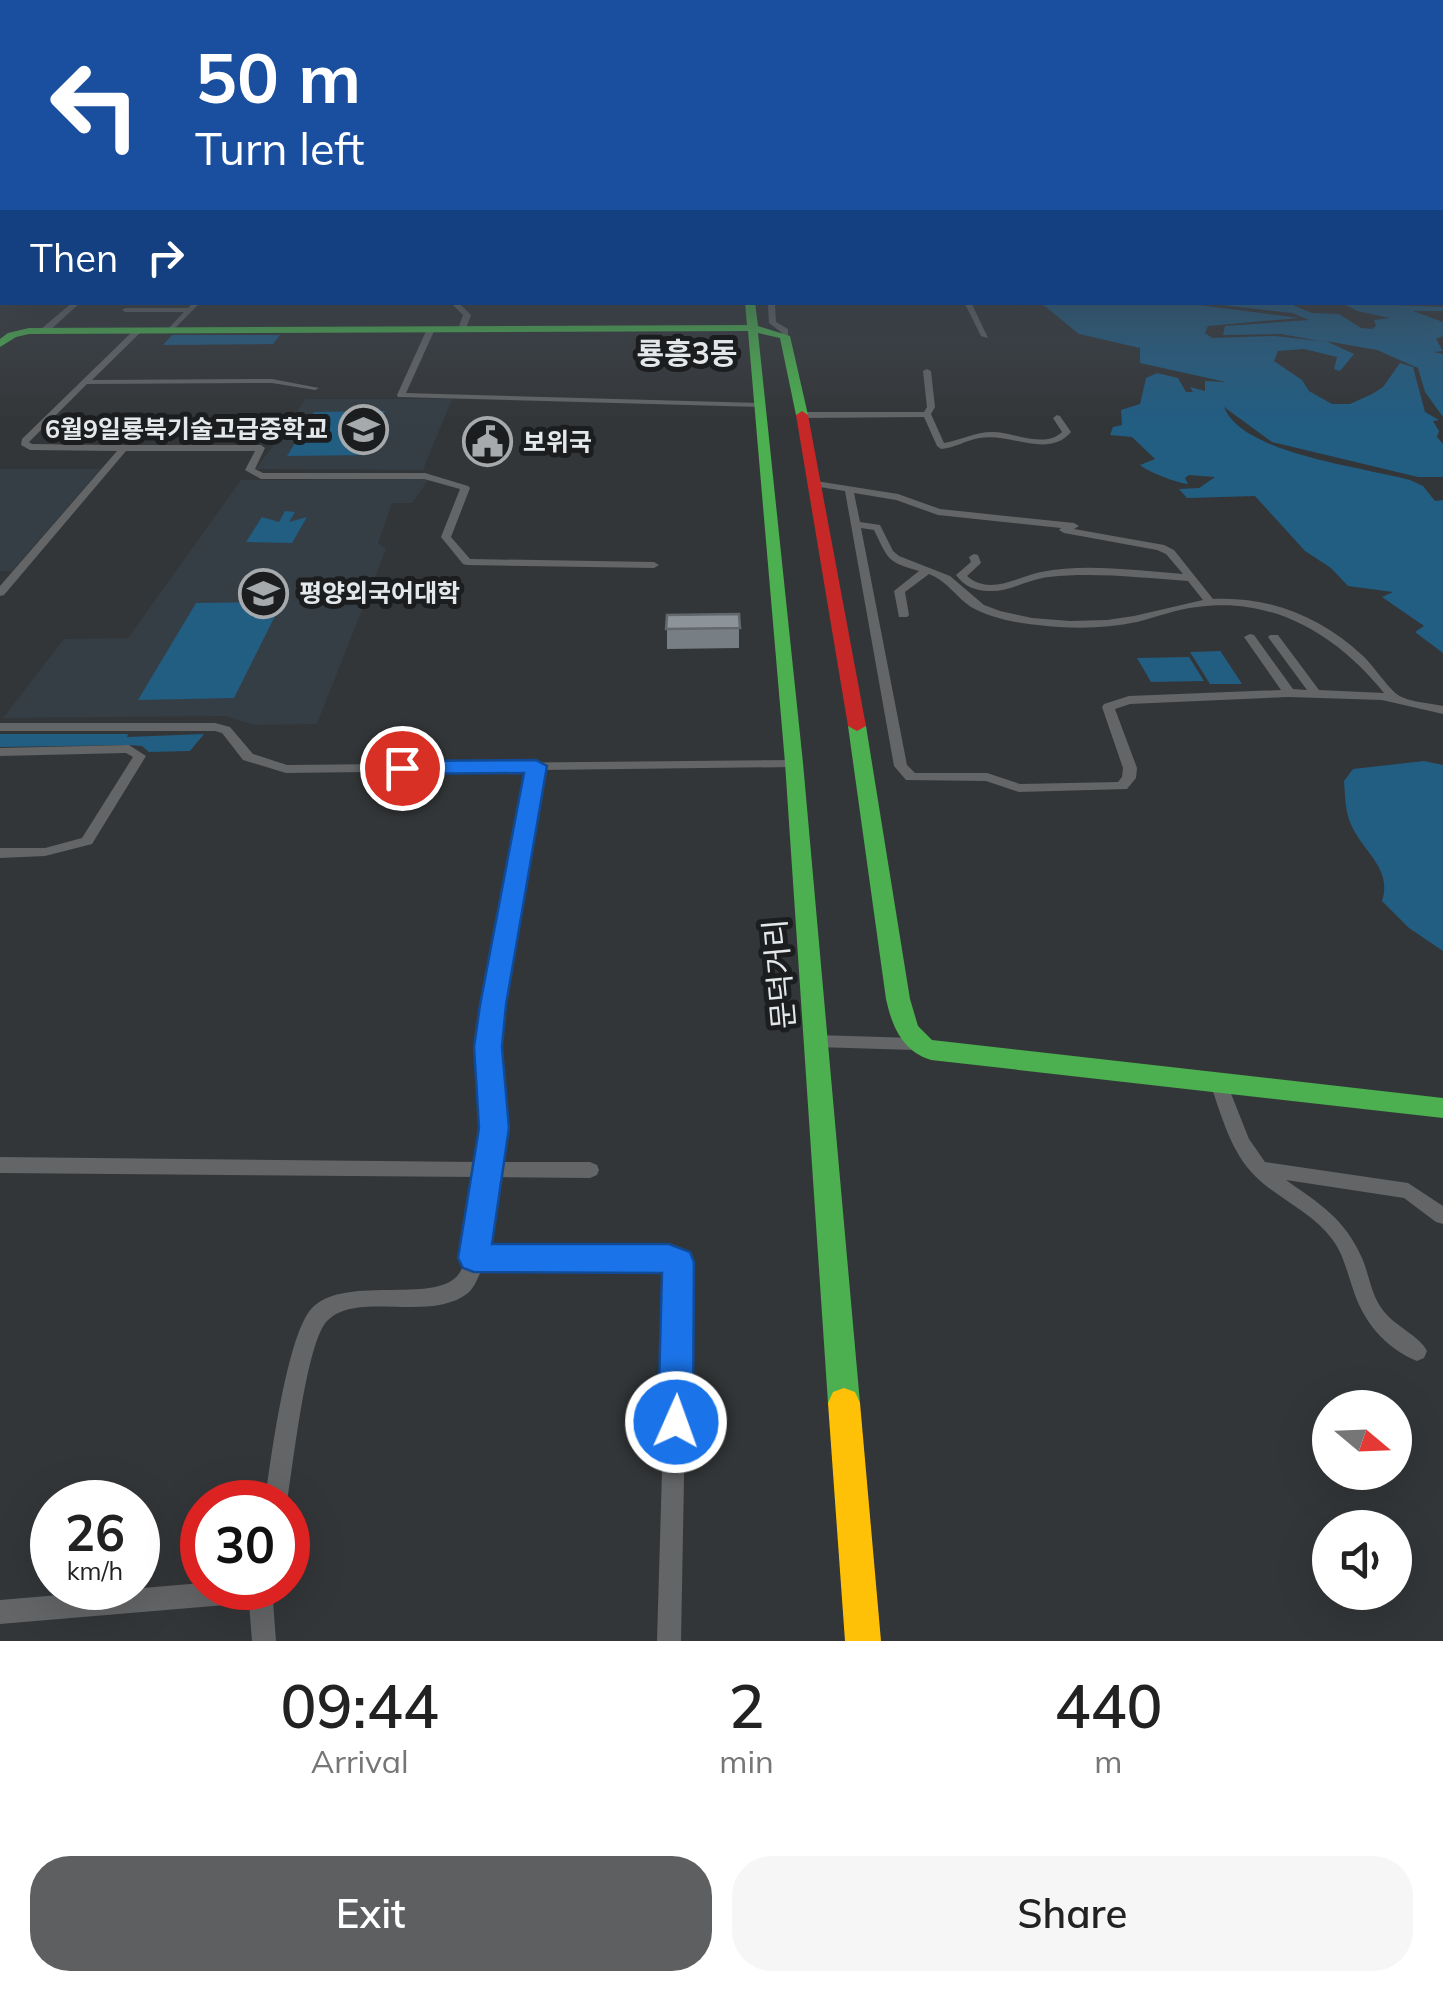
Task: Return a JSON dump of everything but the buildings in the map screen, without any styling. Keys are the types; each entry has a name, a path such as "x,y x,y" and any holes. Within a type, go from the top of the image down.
{"street":[{"path":"44,331 74,305"},
{"path":"117,317 130,305"},
{"path":"456,305 467,315 462,329"},
{"name":"문덕거리","path":"750,305 794,763 863,1641"},
{"path":"774,305 771,313 785,336 816,484 898,998 905,1029 914,1044"},
{"path":"969,305 985,336"},
{"path":"125,310 195,306"},
{"path":"171,330 195,306"},
{"path":"0,344 21,332 138,330 752,328 785,336"},
{"path":"431,329 401,395 538,398 615,405 760,404"},
{"path":"138,330 24,442 38,448 260,448 262,451 250,470 261,476 436,477 465,488 446,537 467,562 654,565"},
{"path":"926,371 931,407 927,414"},
{"path":"84,382 264,381 315,388"},
{"path":"802,415 927,414"},
{"path":"927,414 941,446 978,436 1007,435 1037,443 1053,442 1067,432 1057,418"},
{"path":"110,448 144,421"},
{"path":"0,593 124,448"},
{"path":"816,484 914,500 938,512 1074,526"},
{"path":"849,489 900,766 911,777 987,778 1019,788 1122,786 1129,778 1130,768 1108,707 1113,704 1290,693 1395,700 1443,710"},
{"path":"1058,522 1066,531 1170,552 1211,602"},
{"path":"854,524 876,527 892,556 949,579 959,593 977,606 1041,620 1122,621 1211,602 1283,612 1323,626 1357,656 1395,700"},
{"path":"974,557 976,564 961,575 968,584 986,588 1012,586 1042,574 1099,572 1188,578"},
{"path":"903,616 899,591 928,570"},
{"path":"1250,637 1290,693"},
{"path":"1274,637 1316,694"},
{"path":"0,728 215,728 226,730 248,757 286,769 794,763"},
{"path":"0,752 130,749 140,756 87,841 45,852 0,853"},
{"path":"280,1480 307,1341 318,1315 340,1301 443,1294 461,1287 474,1258 494,1128 488,1047 491,1019 536,766"},
{"path":"816,1040 914,1044 931,1051 1220,1086 1443,1108"},
{"path":"1220,1086 1245,1148 1259,1168 1342,1236 1365,1304 1390,1334 1418,1351"},
{"path":"0,1165 590,1170"},
{"path":"1259,1168 1408,1191 1443,1216"},
{"path":"474,1258 669,1258 678,1262 669,1641"},
{"path":"0,1612 180,1596"},
{"path":"263,1610 264,1641"}],"shaded area":[{"path":"1043,305 1199,305 1299,318 1208,326 1205,333 1212,338 1275,336 1320,341 1281,334 1223,335 1225,326 1309,320 1292,313 1222,305 1292,305 1312,313 1339,314 1361,328 1372,329 1376,326 1374,320 1390,318 1346,305 1443,307 1443,311 1413,311 1443,322 1443,336 1436,339 1443,351 1433,352 1443,354 1443,417 1425,392 1418,368 1377,350 1326,341 1354,354 1340,371 1334,369 1337,357 1304,349 1278,351 1274,361 1302,380 1309,391 1332,404 1350,404 1372,394 1383,387 1400,363 1413,367 1425,412 1439,420 1433,421 1443,444 1443,477 1418,477 1272,442 1224,407 1235,423 1279,447 1410,480 1423,486 1435,501 1443,500 1443,653 1415,632 1424,626 1382,597 1393,592 1348,586 1331,568 1305,551 1255,496 1187,498 1179,489 1199,488 1215,477 1189,475 1185,478 1188,484 1163,477 1140,465 1155,459 1132,437 1110,435 1113,427 1122,425 1121,410 1140,404 1146,378 1157,373 1178,378 1186,392 1193,392 1190,387 1205,391 1205,381 1226,382 1140,363 1140,348 1079,334"},
{"path":"172,335 280,335 273,344 163,345"},
{"name":"6월9일룡북기술고급중학교","path":"306,399 452,399 423,470 256,469"},
{"path":"385,411 364,455 287,456 314,412"},
{"path":"0,469 101,469 12,571 0,571"},
{"name":"평양외국어대학","path":"429,479 412,503 392,503 378,543 386,549 317,724 254,725 225,716 3,718 64,639 128,638 241,480"},
{"path":"285,511 295,512 289,522 307,517 292,543 246,542 262,517 279,522"},
{"path":"282,602 234,698 138,700 196,603"},
{"path":"1221,651 1242,684 1210,684 1190,652"},
{"path":"1189,657 1204,681 1151,682 1137,658"},
{"path":"0,734 204,734 190,751 149,752 142,746 129,745 0,747"},
{"path":"1424,761 1443,765 1443,951 1409,928 1382,901 1380,869 1355,832 1346,802 1344,781 1353,769"}],"traffic: fast":[{"path":"750,305 794,763 844,1403"},
{"path":"0,344 12,335 29,331 752,328 785,336 802,415"},
{"path":"857,726 898,999 908,1030 923,1047 931,1051 1443,1108"}],"traffic: slow":[{"path":"844,1403 863,1641"}],"traffic: jam":[{"path":"802,415 857,726"}],"place":[{"name":"6월9일룡북기술고급중학교","path":"363,429"},
{"name":"보위국","path":"488,442"},
{"name":"평양외국어대학","path":"264,593"}],"district":[{"name":"룡흥3동","path":"687,354"}],"route":[{"path":"402,768 536,766 493,1005 488,1047 494,1128 474,1258 669,1258 678,1262 676,1422"}]}
